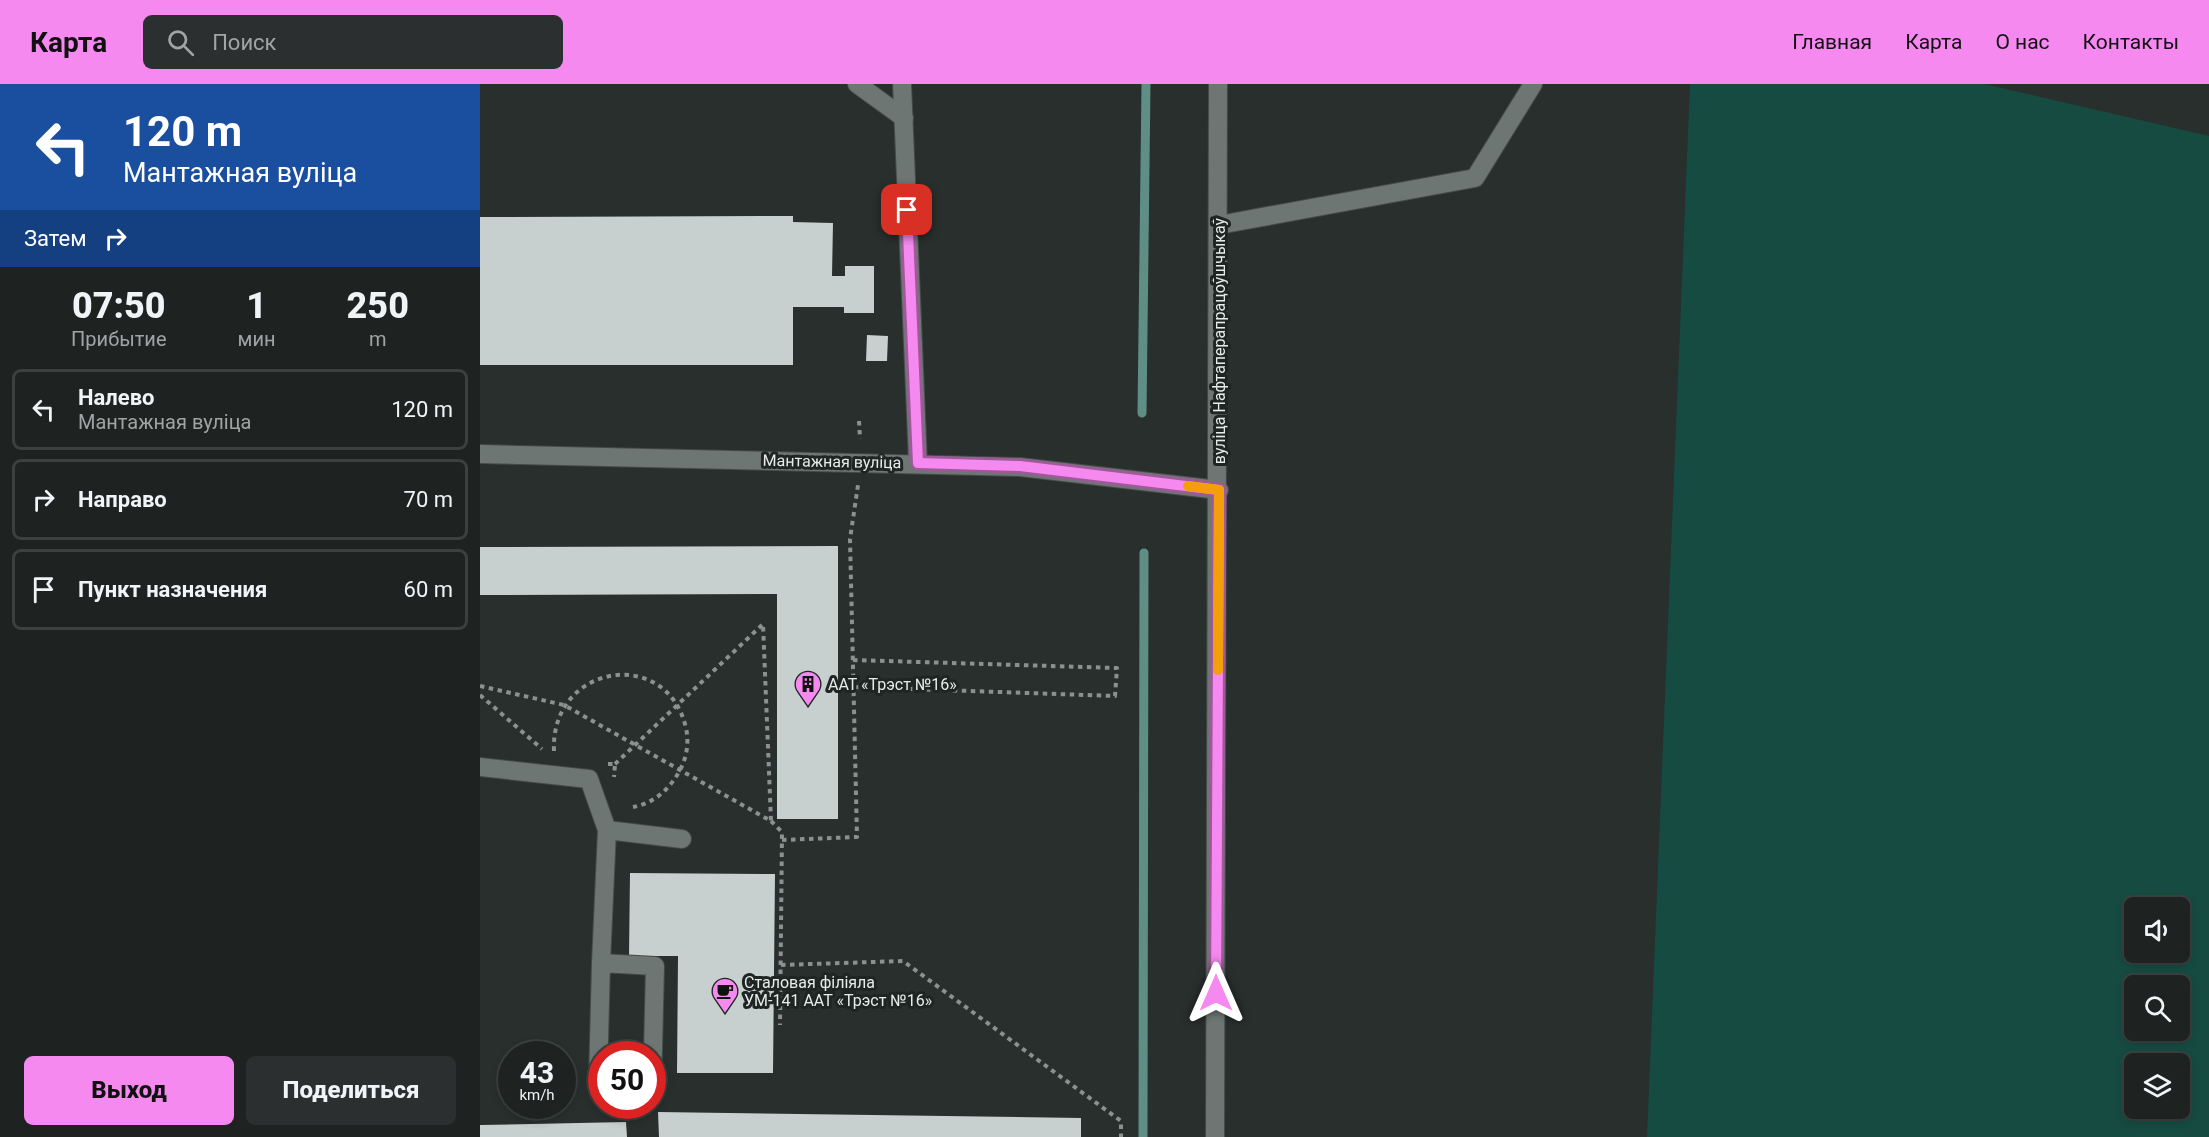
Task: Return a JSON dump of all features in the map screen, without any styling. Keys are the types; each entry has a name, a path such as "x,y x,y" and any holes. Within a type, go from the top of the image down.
{"main road":[{"path":"857,84 904,118"},
{"path":"902,84 918,463"},
{"name":"вуліца Нафтаперапрацоўшчыкаў","path":"1215,1137 1219,490 1218,84"},
{"path":"1219,225 1475,178 1533,84"},
{"name":"Мантажная вуліца","path":"480,454 1020,466 1219,490"},
{"path":"480,767 589,779 607,830 599,1041"},
{"path":"607,830 682,838"},
{"path":"601,963 655,966 653,1041"}],"path":[{"path":"782,840 857,837 850,539 862,461 859,421"},
{"path":"614,786 615,764 763,624 771,821"},
{"path":"853,660 1116,668 1115,696 854,687"},
{"path":"554,756 553,734 564,705 587,683 606,676 630,675 652,682 670,696 683,716 688,738 685,761 674,782 657,798 636,807 624,808"},
{"path":"480,686 564,705 771,821 782,832 780,1025"},
{"path":"480,695 547,754"},
{"path":"604,764 615,764"},
{"path":"781,965 903,961 1121,1121 1121,1137"}],"green space":[{"path":"1690,84 1984,84 2209,136 2209,1137 1647,1137"}],"building":[{"path":"793,216 793,222 833,223 832,276 845,276 845,266 874,266 874,313 844,313 844,307 793,307 793,365 480,365 480,217"},
{"path":"867,335 888,336 887,361 866,361"},
{"name":"ААТ «Трэст №16»","path":"838,546 838,819 777,819 777,594 480,595 480,547"},
{"name":"Сталовая філіяла УМ-141 ААТ «Трэст №16»","path":"630,873 775,874 773,1073 677,1073 678,956 629,956"},
{"path":"666,1112 1081,1118 1081,1137 659,1137 658,1119 666,1119"},
{"path":"626,1122 627,1137 480,1137 480,1125"}],"waterway":[{"path":"1142,413 1146,84"},
{"path":"1143,1137 1144,553"}],"slow traffic":[{"path":"1188,486 1219,490 1218,670"}],"place":[{"name":"ААТ «Трэст №16»","path":"808,707"},
{"name":"Сталовая філіяла УМ-141 ААТ «Трэст №16»","path":"725,1014"}],"route":[{"path":"907,210 918,463 1020,466 1219,490 1216,993"}]}
